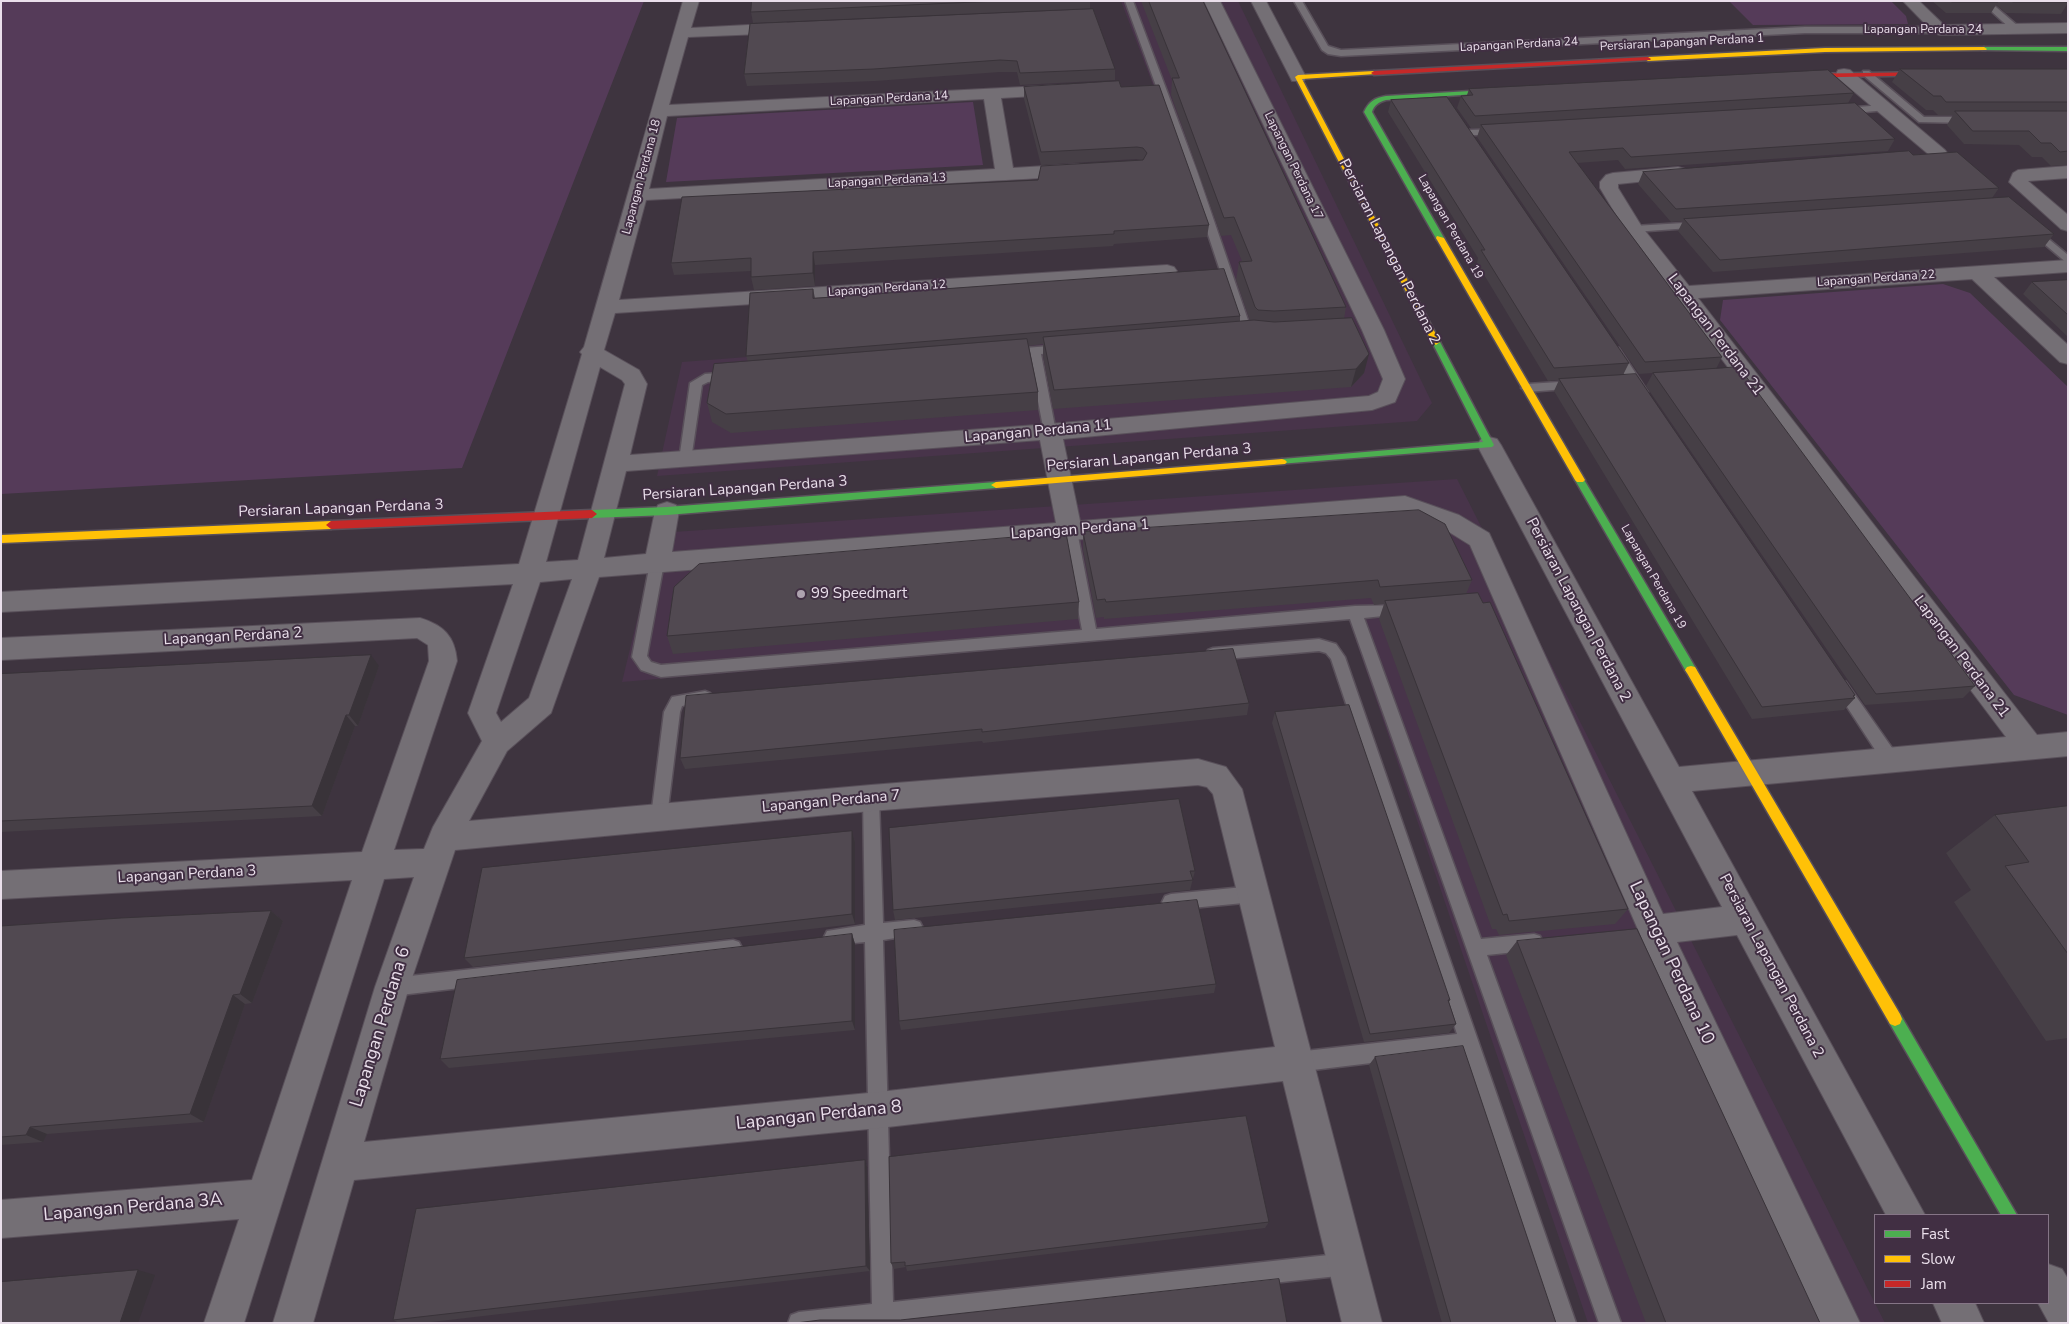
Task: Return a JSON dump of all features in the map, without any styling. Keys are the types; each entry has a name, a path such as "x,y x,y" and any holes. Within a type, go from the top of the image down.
{"street":[{"name":"Lapangan Perdana 18","path":"530,572 591,352 606,307 690,1"},
{"name":"Lapangan Perdana 17","path":"1212,1 1368,331"},
{"name":"Persiaran Lapangan Perdana 2","path":"1258,1 1489,445 1905,1214"},
{"path":"1910,1 1940,30"},
{"path":"682,33 802,27"},
{"name":"Lapangan Perdana 24","path":"1940,30 2068,28"},
{"name":"Persiaran Lapangan Perdana 1","path":"1298,77 1825,50 2068,48"},
{"path":"1825,50 1855,73 1884,108 1944,155 1910,156"},
{"path":"1785,76 1855,73 1943,74"},
{"name":"Lapangan Perdana 14","path":"659,111 1080,89"},
{"name":"Lapangan Perdana 19","path":"1520,90 1376,100 1370,105 1368,112 1526,388 2007,1214"},
{"path":"992,93 1005,174"},
{"name":"Lapangan Perdana 13","path":"637,195 1098,168"},
{"name":"Lapangan Perdana 21","path":"1695,172 1613,179 1609,182 1609,188 1634,229 1684,293 1734,374 2030,747"},
{"path":"2068,172 2025,174 2020,177 2018,182 2068,225"},
{"name":"Lapangan Perdana 22","path":"1684,293 2068,266"},
{"name":"Lapangan Perdana 12","path":"606,307 1167,271"},
{"path":"1976,272 2068,357"},
{"name":"Lapangan Perdana 11","path":"616,464 1050,432 1372,403 1387,397 1394,379 1368,331"},
{"path":"591,352 631,375 636,384 604,514"},
{"path":"1050,432 1070,531"},
{"name":"Persiaran Lapangan Perdana 3","path":"1,538 667,511 1489,445"},
{"name":"Lapangan Perdana 1","path":"1,602 448,579 1406,505 1450,521 1480,540 1499,602"},
{"path":"657,563 667,511"},
{"name":"Lapangan Perdana 6","path":"293,1323 392,987 440,850 497,742 541,705 589,568 604,514"},
{"path":"497,742 482,713 530,572"},
{"name":"Lapangan Perdana 10","path":"1499,602 1645,931 1840,1323"},
{"name":"Lapangan Perdana 2","path":"1,649 420,628 436,636 442,644 443,661 373,865"},
{"path":"1670,780 2068,744"},
{"name":"Lapangan Perdana 7","path":"440,850 659,818 871,798 1198,772 1216,776 1227,789 1254,894"},
{"name":"Lapangan Perdana 3","path":"1,885 373,865 440,850"},
{"path":"224,1323 373,865"},
{"path":"1254,894 1362,1323"},
{"path":"1645,931 1746,919"},
{"name":"Lapangan Perdana 8","path":"341,1163 880,1110 1296,1062"},
{"name":"Lapangan Perdana 3A","path":"1,1219 265,1198"},
{"path":"2049,1285 2068,1318"},
{"path":"1954,1304 1964,1323"}],"lane":[{"path":"1129,1 1142,41 1192,171 1244,328 1251,333"},
{"name":"Lapangan Perdana 24","path":"1298,1 1325,48 1331,52 1342,54 1805,30 1940,30"},
{"path":"1984,1 2016,29"},
{"path":"1855,73 1922,120 1980,120"},
{"path":"1442,95 1452,110"},
{"path":"1834,111 1884,108"},
{"path":"1467,134 1507,131"},
{"path":"2025,223 2068,261"},
{"path":"1634,229 1712,224"},
{"path":"1233,335 1251,333 1270,336"},
{"path":"1607,340 1640,380 1652,406"},
{"path":"995,354 1073,348"},
{"path":"1034,351 1050,432"},
{"path":"685,460 696,383 704,378 743,374"},
{"path":"1615,382 1640,380"},
{"path":"1526,388 1586,384"},
{"path":"1070,531 1090,636"},
{"path":"657,563 639,657 646,666 661,671 1412,608"},
{"path":"1355,612 1610,1323"},
{"path":"1201,655 1319,645 1331,648 1338,657 1565,1323"},
{"path":"1835,678 1891,760"},
{"path":"659,818 672,712 677,702 690,698 719,695"},
{"path":"871,798 880,1110 883,1318"},
{"path":"1157,904 1254,894"},
{"path":"816,939 933,926"},
{"path":"1476,948 1555,940"},
{"path":"392,987 747,947"},
{"path":"1296,1062 1468,1042"},
{"path":"799,1323 883,1318 1348,1264"}],"shaded area":[{"path":"1,1 644,1 462,468 1,494"},
{"path":"1121,1 1238,1 1432,403 1417,421 657,476 682,362 1242,319"},
{"path":"1729,1 1891,1 1906,16 1908,24 1753,25"},
{"path":"973,102 983,165 666,182 677,118"},
{"path":"1943,284 1970,293 2068,387 2068,715 2014,695 1720,320 1723,300"},
{"path":"1457,479 1885,1323 1588,1323 1349,620 622,682 658,533"}],"building":[{"path":"752,1 998,1 751,12"},
{"path":"1149,1 1203,1 1346,307 1274,311 1258,310 1255,307 1239,262 1252,261 1234,217 1224,218 1172,78 1179,78"},
{"path":"1997,1 1998,2 1952,2"},
{"path":"2067,1 2068,2 2013,2"},
{"path":"1093,9 1115,69 1020,73 1017,61 1000,60 874,69 744,74 750,24"},
{"path":"1900,69 2068,69 2068,102 1946,102 1941,96 1934,96"},
{"path":"1828,70 1854,93 1475,116 1461,96 1473,95 1469,89"},
{"path":"1119,81 1121,87 1159,85 1209,225 1114,231 1114,234 813,252 813,273 751,277 751,258 671,263 682,197 1038,180 1041,166 1143,160 1147,153 1143,148 1137,147 1041,152 1024,87"},
{"path":"1447,97 1629,363 1554,368 1481,250 1485,250 1391,100"},
{"path":"1855,103 1895,139 1631,157 1623,148 1569,152 1722,357 1645,362 1481,125"},
{"path":"1955,111 2068,111 2068,151 2060,152 2051,143 2041,143 2029,131 1973,131"},
{"path":"1909,151 1913,155 1957,152 1999,188 1676,209 1643,172"},
{"path":"2009,197 2054,234 1720,260 1684,219"},
{"path":"1224,269 1240,316 746,356 750,293 813,289 813,298"},
{"path":"2068,280 2068,315 2032,282"},
{"path":"1352,318 1369,354 1356,369 1054,390 1043,337 1254,320 1274,322"},
{"path":"1027,339 1038,392 726,414 707,403 714,364"},
{"path":"1739,367 1975,686 1876,694 1653,373"},
{"path":"1636,374 1855,695 1853,696 1855,698 1762,707 1559,379"},
{"path":"1419,510 1445,524 1472,580 1380,587 1378,580 1106,602 1105,599 1097,600 1083,532"},
{"path":"1066,533 1079,602 667,636 674,587 699,564"},
{"path":"1478,593 1483,603 1490,602 1628,909 1509,921 1507,914 1503,915 1385,601"},
{"path":"1233,649 1249,703 982,732 982,729 680,758 686,696"},
{"path":"371,655 312,806 1,821 1,674"},
{"path":"1349,705 1450,1000 1448,1000 1456,1024 1370,1034 1275,712"},
{"path":"1179,799 1195,871 1190,871 1193,880 893,910 889,828"},
{"path":"2068,806 2068,954 2005,866 2029,862 1995,815"},
{"path":"852,831 852,914 464,958 482,868"},
{"path":"1197,900 1216,984 899,1021 894,930"},
{"path":"271,911 240,994 233,995 190,1114 30,1127 26,1135 1,1137 1,926"},
{"path":"1637,929 1820,1323 1666,1323 1517,941"},
{"path":"852,934 852,1021 440,1059 457,980"},
{"path":"1463,1046 1556,1323 1451,1323 1375,1057"},
{"path":"1246,1116 1269,1222 905,1266 905,1262 891,1263 889,1157"},
{"path":"865,1160 866,1266 393,1320 416,1209"},
{"path":"138,1270 120,1323 1,1323 1,1282"},
{"path":"1279,1279 1287,1323 796,1323 820,1320 900,1320"}],"traffic: fast":[{"path":"1984,49 2068,49"},
{"path":"1440,238 1368,112 1369,109 1375,102 1386,98 1504,91"},
{"path":"1282,462 1489,445 1436,342"},
{"path":"1580,480 1691,670"},
{"path":"592,514 667,511 996,485"},
{"path":"1895,1019 2008,1214"}],"traffic: slow":[{"path":"1648,59 1825,50 1984,49"},
{"path":"1374,73 1298,77 1436,342"},
{"path":"1440,238 1580,480"},
{"path":"996,485 1282,462"},
{"path":"1,539 331,525"},
{"path":"1691,670 1895,1019"}],"traffic: jam":[{"path":"1374,73 1648,59"},
{"path":"1794,76 1934,74"},
{"path":"331,525 592,514"}],"place":[{"name":"99 Speedmart","path":"801,594"}]}
